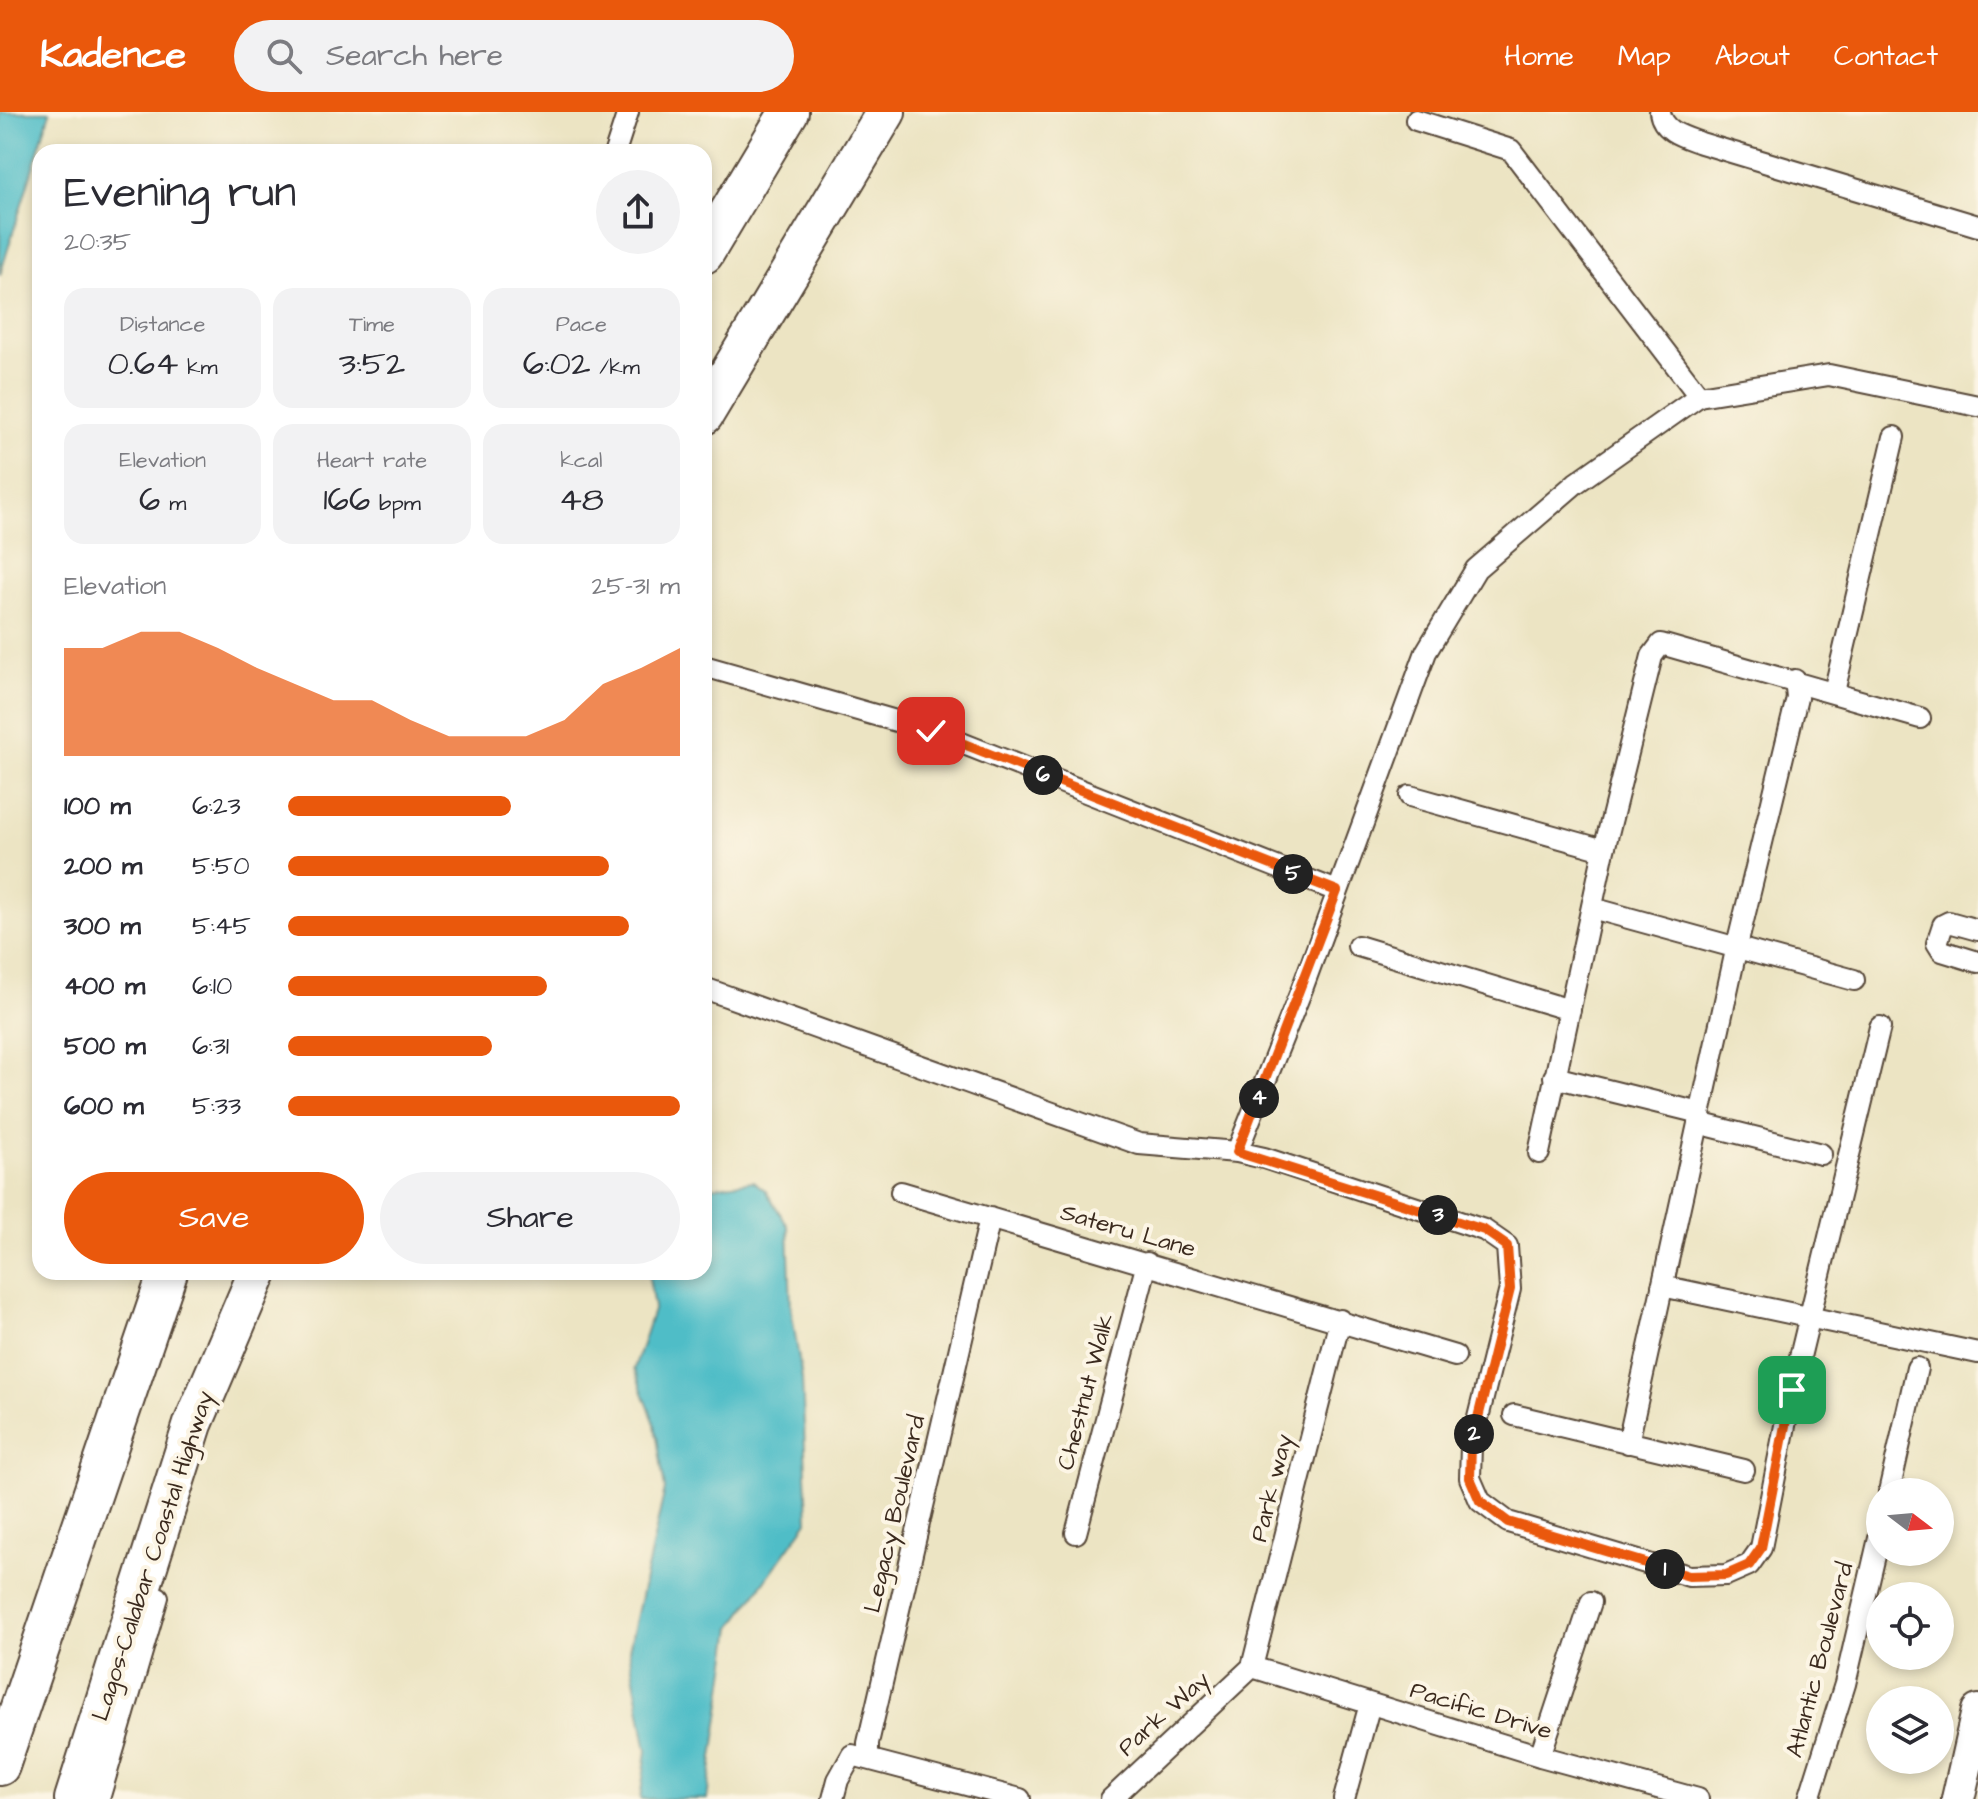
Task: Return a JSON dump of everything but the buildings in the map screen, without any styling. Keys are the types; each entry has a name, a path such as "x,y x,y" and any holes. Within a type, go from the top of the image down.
{"highway":[{"path":"712,241 789,112"},
{"path":"712,402 886,112"},
{"path":"0,1766 165,1280"},
{"name":"Lagos-Calabar Coastal Highway","path":"74,1799 193,1424 255,1280"}],"main road":[{"path":"1958,1799 1978,1711"}],"street":[{"path":"618,144 628,112"},
{"path":"1660,112 1661,119 1673,132 1701,143 1978,226"},
{"path":"1416,120 1511,150 1699,396"},
{"path":"1237,1152 1426,652 1476,569 1576,483 1699,396 1829,375 1978,406"},
{"path":"1834,692 1894,437"},
{"path":"1539,1153 1604,850 1652,656 1661,644 1920,718"},
{"path":"712,668 931,731 1337,891"},
{"path":"1628,1443 1737,946 1797,698 1795,680"},
{"path":"1410,796 1604,850"},
{"path":"1592,908 1854,980"},
{"path":"1978,930 1949,922 1943,925 1937,943 1942,951 1978,962"},
{"path":"1358,946 1570,1010"},
{"path":"712,991 1139,1144 1237,1152 1484,1230 1507,1246 1510,1289 1471,1446 1470,1478 1480,1501 1508,1522 1689,1576 1726,1575 1749,1565 1761,1548 1792,1390 1880,1027"},
{"path":"1554,1077 1821,1154"},
{"name":"Sateru Lane","path":"901,1192 1455,1356"},
{"name":"Legacy Boulevard","path":"868,1759 868,1743 990,1218"},
{"name":"Chestnut Walk","path":"1076,1533 1147,1263"},
{"path":"1662,1286 1812,1315 1978,1353"},
{"name":"Park way","path":"1252,1667 1340,1320"},
{"path":"1892,1478 1917,1368"},
{"path":"1514,1415 1744,1470"},
{"name":"Atlantic Boulevard","path":"1809,1799 1845,1684 1873,1566"},
{"path":"99,1799 158,1597"},
{"path":"1540,1756 1591,1602"},
{"name":"Pacific Drive","path":"1252,1667 1540,1756 1698,1799"},
{"name":"Park Way","path":"1111,1799 1252,1667"},
{"path":"1344,1799 1370,1704"},
{"path":"833,1799 838,1780 852,1755 1020,1799"}],"water":[{"path":"0,112 50,112 40,144 32,144 32,171 0,275"},
{"path":"753,1181 765,1190 788,1226 791,1308 802,1379 808,1521 732,1627 707,1799 640,1799 647,1751 629,1650 665,1489 655,1424 634,1369 654,1307 649,1280 712,1280 712,1187"}],"route":[{"path":"931,731 1337,891 1237,1152 1264,1158 1484,1230 1507,1246 1510,1289 1471,1446 1470,1478 1480,1501 1508,1522 1689,1576 1726,1575 1749,1565 1761,1548 1792,1390"}]}
